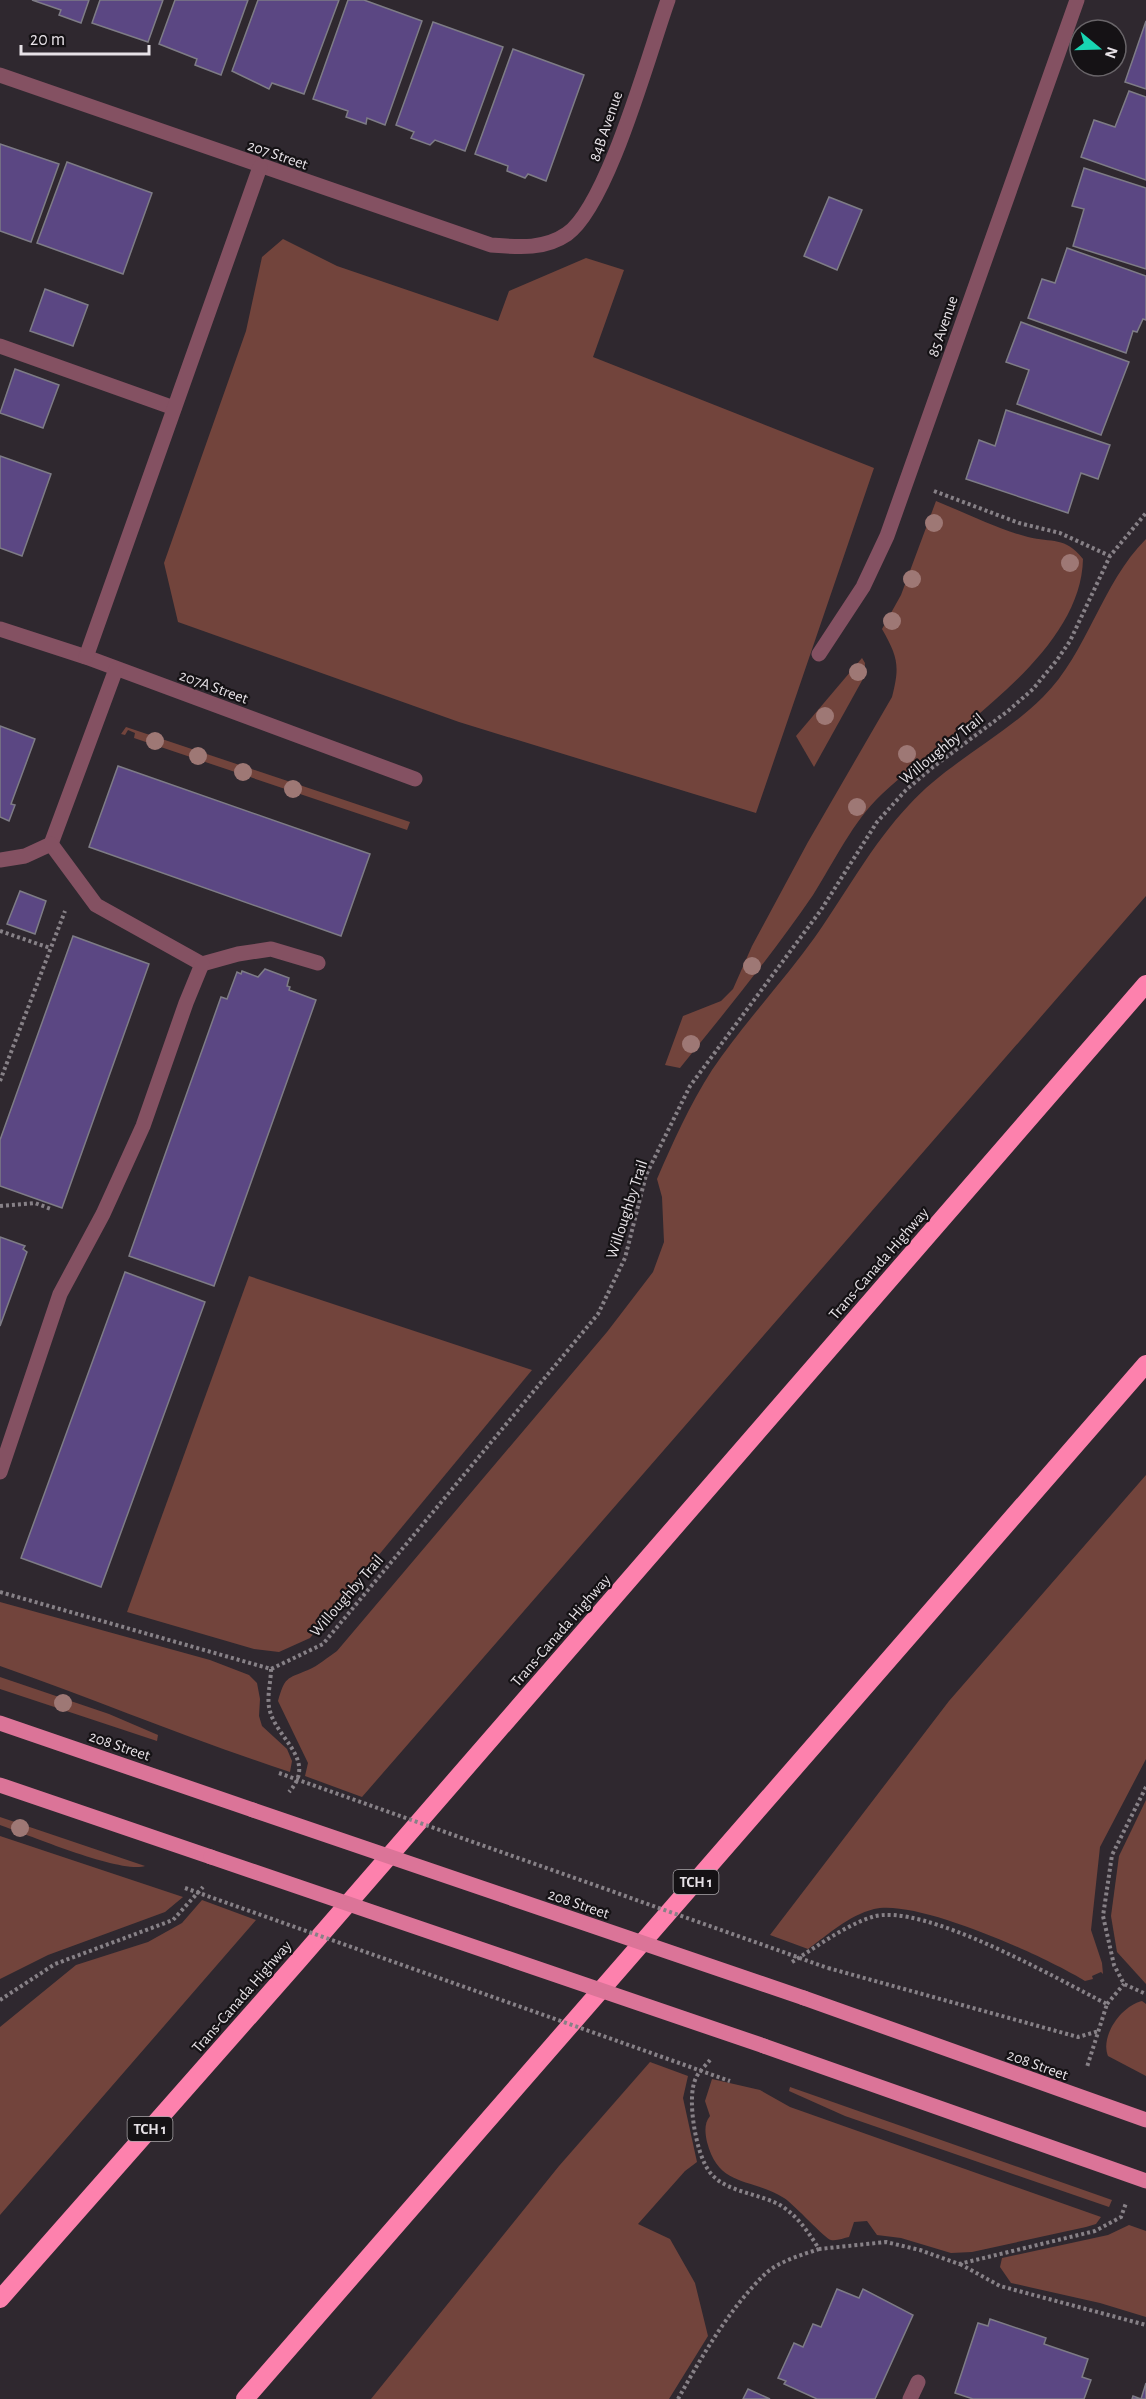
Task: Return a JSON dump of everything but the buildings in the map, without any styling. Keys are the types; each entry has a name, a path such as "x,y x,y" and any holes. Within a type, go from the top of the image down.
{"highway":[{"name":"Trans-Canada Highway","path":"0,2299 299,1960 1146,984"},
{"name":"TCH 1","path":"245,2399 1146,1364"}],"main road":[{"name":"208 Street","path":"0,1723 804,1998 1076,2097 1146,2120"},
{"path":"0,1785 764,2046 1140,2179"}],"street":[{"name":"84B Avenue","path":"547,244 566,235 584,218 605,179 668,0"},
{"name":"85 Avenue","path":"819,654 863,587 887,536 1077,0"},
{"name":"207 Street","path":"0,75 260,167 491,245 520,248 547,244"},
{"path":"87,657 260,167"},
{"path":"0,346 174,408"},
{"name":"207A Street","path":"0,629 87,657 415,779"},
{"path":"0,860 25,856 51,844 116,669"},
{"path":"51,844 76,882 96,905 202,964 238,954 271,949 318,963"},
{"path":"0,1473 60,1294 103,1214 144,1126 186,1003 202,964"},
{"path":"909,2399 918,2382"}],"path":[{"path":"906,481 1019,523 1060,533 1110,556"},
{"name":"Willoughby Trail","path":"0,1592 272,1669 322,1644 598,1314 625,1258 646,1175 690,1086 821,910 877,822 906,790 1033,689 1070,640 1110,556 1146,513"},
{"path":"0,1081 76,882"},
{"path":"0,931 50,948"},
{"path":"0,1206 35,1203 51,1209"},
{"path":"279,1773 828,1968 1078,2037 1099,2031"},
{"path":"1146,1787 1112,1855 1103,1916 1114,1965 1124,1984 1146,1994"},
{"path":"185,1888 730,2081"},
{"path":"787,1965 849,1927 875,1916 913,1918 968,1934 1107,2004"},
{"path":"1076,2097 1107,2004 1124,1984"},
{"path":"717,2051 696,2077 691,2094 691,2108 702,2155 709,2172 723,2182 782,2207 802,2223 819,2249"},
{"path":"959,2264 1095,2231 1107,2226 1121,2217 1140,2179"},
{"path":"678,2399 712,2340 766,2273 792,2259 819,2249 886,2242 920,2250 959,2264 1000,2286 1146,2325"}],"shaded area":[{"path":"283,239 337,266 498,321 509,291 586,258 624,270 593,357 874,468 756,813 459,722 178,622 164,563 246,331 262,257"},
{"path":"936,501 1016,534 1064,544 1083,559 1076,594 1060,628 1036,660 1006,690 909,770 872,805 853,829 813,895 731,1004 680,1068 665,1065 683,1016 721,1001 733,989 752,946 808,842 892,697 896,662 882,629 901,595"},
{"path":"1146,539 1146,896 362,1797 305,1776 308,1763 278,1701 287,1680 315,1666 337,1651 607,1332 653,1272 664,1242 662,1197 657,1179 689,1110 712,1070 815,937 871,852 909,805 941,776 1027,712 1058,679 1072,660 1117,576"},
{"path":"862,658 865,663 864,677 814,767 796,736"},
{"path":"126,727 410,822 407,830 134,738 135,733 128,730 125,735 121,734"},
{"path":"249,1276 532,1370 310,1638 279,1652 254,1649 127,1612"},
{"path":"1146,1475 1146,1759 1100,1847 1091,1930 1102,1963 1103,1974 1101,1972 1092,1976 1093,1979 1085,1981 1042,1958 981,1932 920,1912 894,1908 874,1909 856,1916 808,1949 770,1935 949,1701"},
{"path":"0,1602 210,1660 249,1675 257,1683 260,1699 259,1716 262,1726 287,1749 292,1761 290,1772 0,1666"},
{"path":"0,1677 109,1714 158,1735 157,1741 0,1689"},
{"path":"1146,1800 1146,1984 1117,1952 1111,1916 1119,1856"},
{"path":"0,1817 145,1866 133,1867 116,1864 74,1852 0,1825"},
{"path":"0,1836 183,1897 165,1912 48,1955 0,1979"},
{"path":"202,1900 256,1920 0,2215 0,2027 76,1965 148,1942 182,1923"},
{"path":"1142,2001 1146,2004 1146,2076 1108,2056 1106,2048 1110,2031 1120,2015"},
{"path":"650,2062 688,2076 683,2098 697,2162 685,2171 638,2224 670,2239 695,2283 708,2336 669,2399 371,2399 559,2166"},
{"path":"712,2079 760,2090 790,2107 1101,2217 1096,2224 1086,2227 972,2252 951,2253 901,2238 877,2235 867,2221 854,2222 849,2237 831,2240 784,2198 737,2179 719,2167 712,2157 705,2132 710,2116 705,2101"},
{"path":"790,2087 1112,2200 1109,2207 845,2116 789,2091"},
{"path":"1129,2225 1146,2231 1146,2317 1100,2303 1011,2283 1000,2267 1002,2258 1108,2235"}]}
